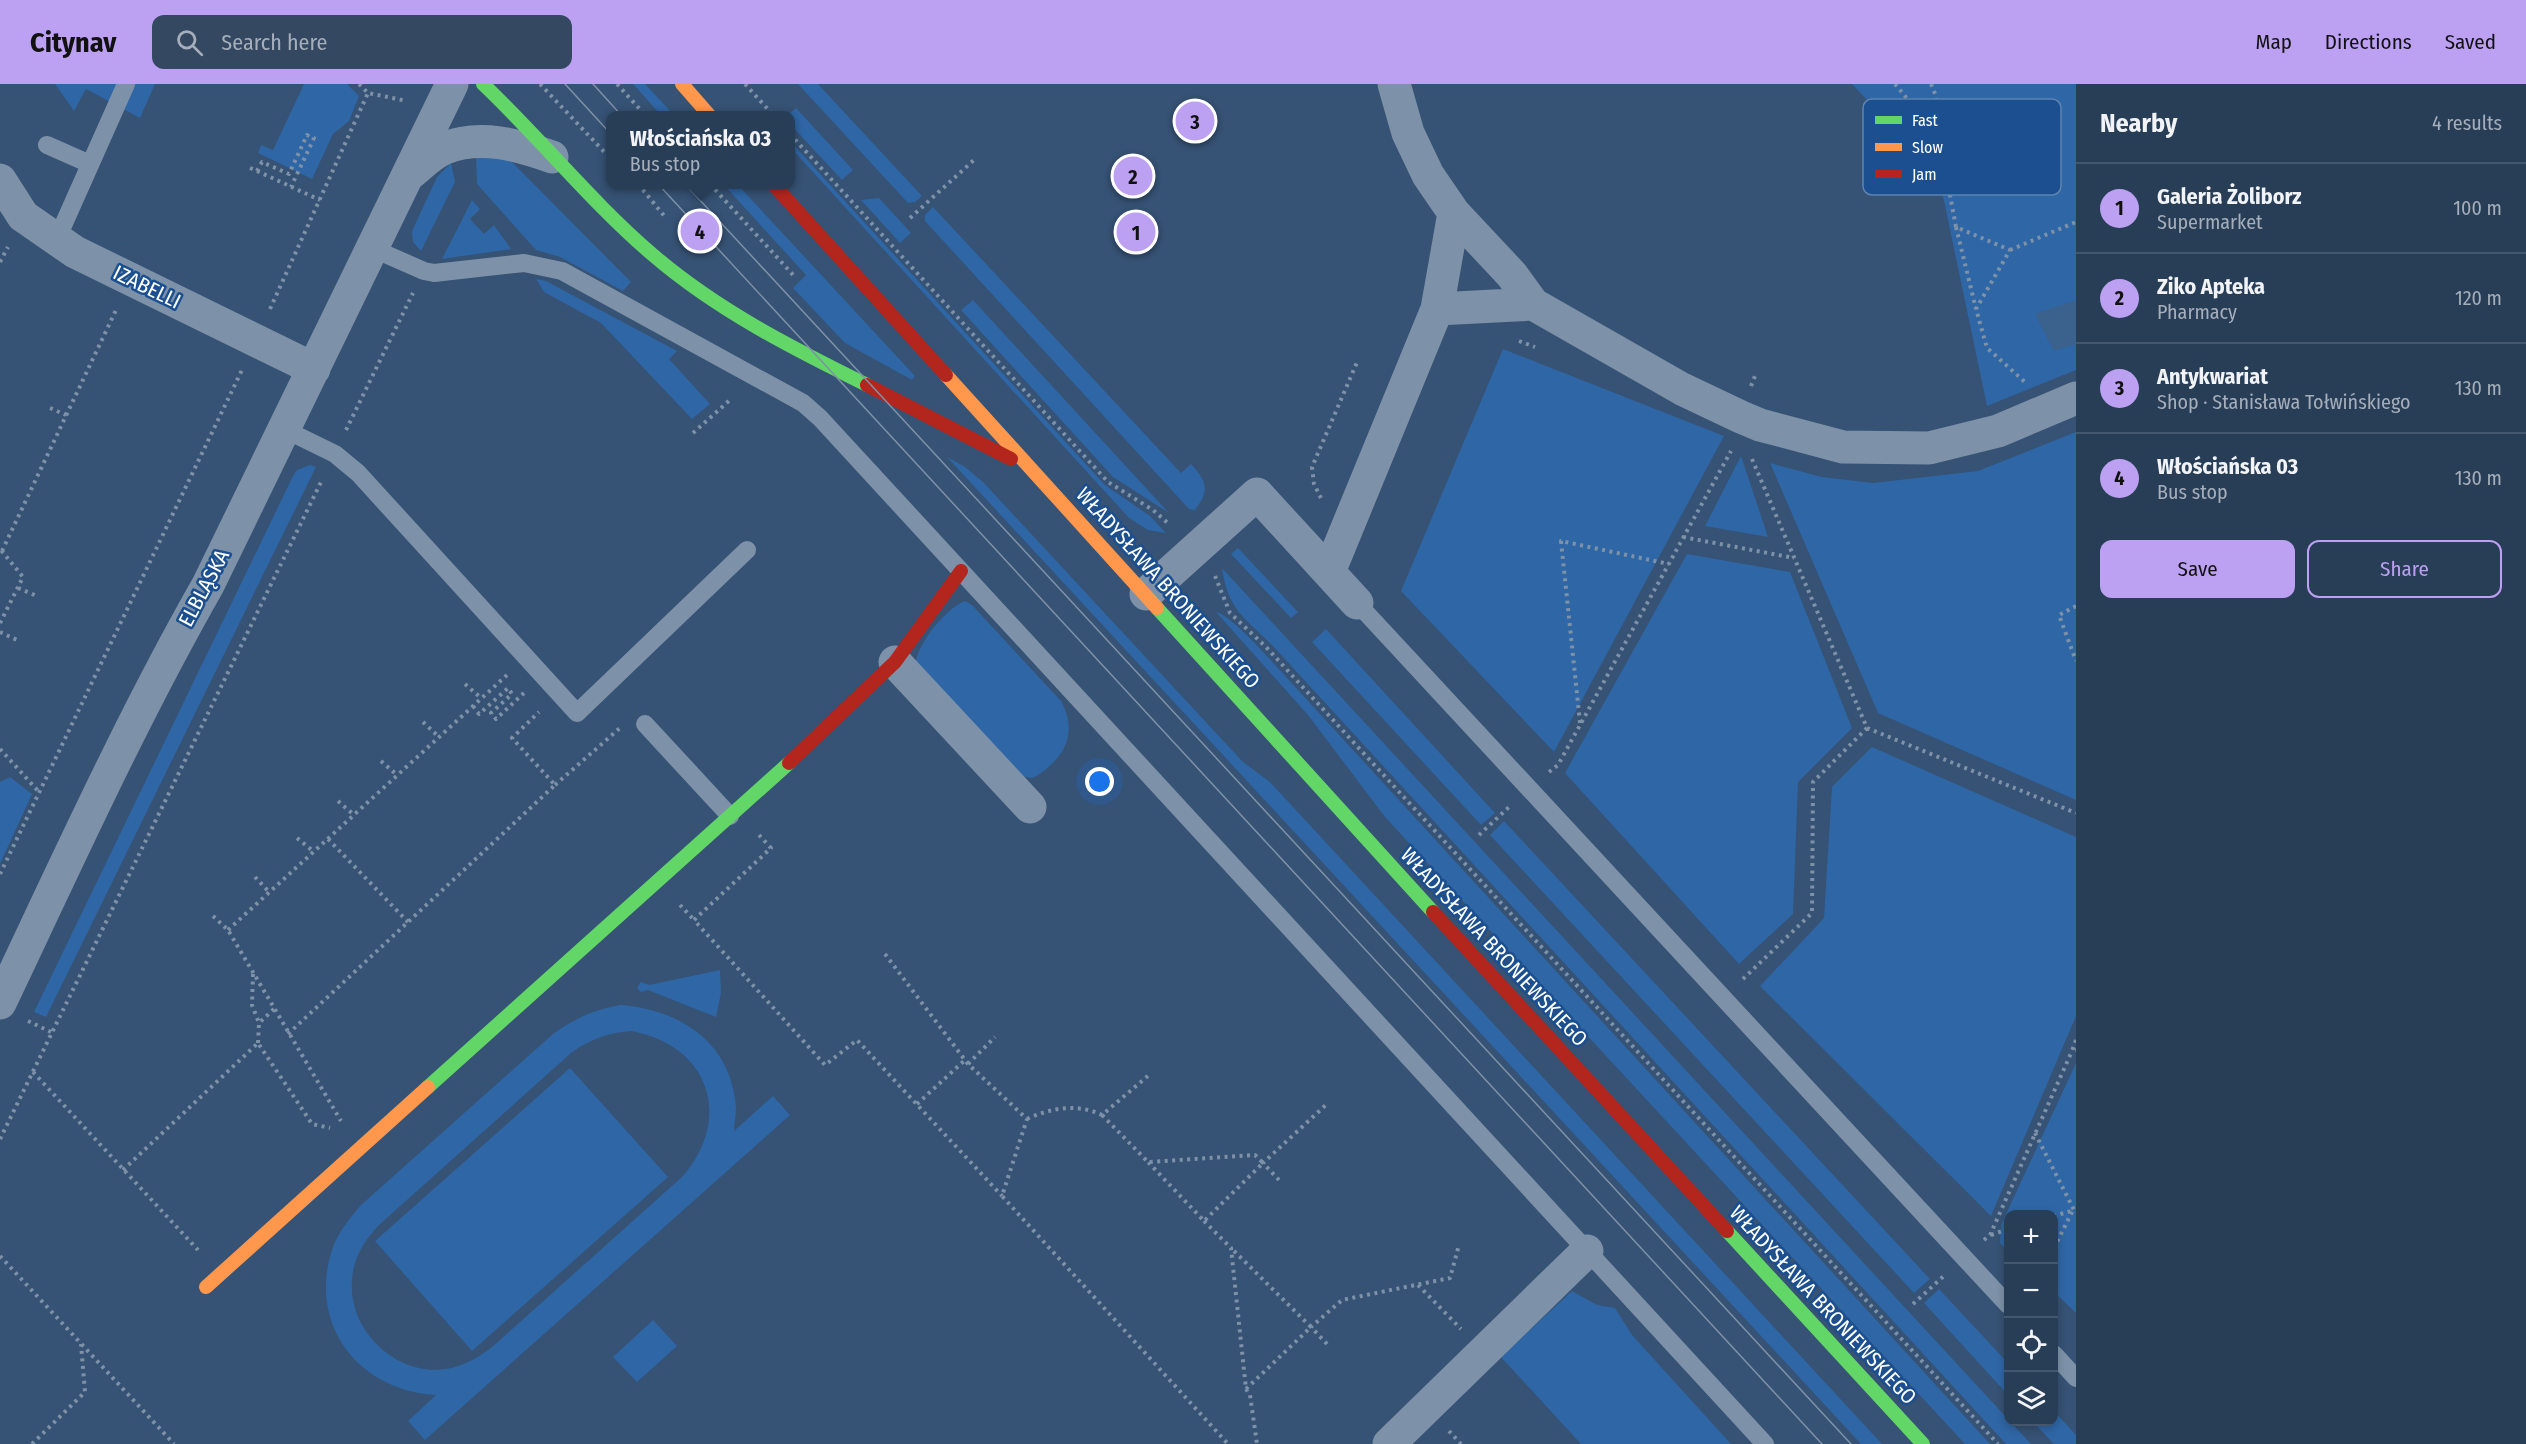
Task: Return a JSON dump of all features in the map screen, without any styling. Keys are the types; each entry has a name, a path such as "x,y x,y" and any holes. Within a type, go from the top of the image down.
{"main road":[{"name":"WŁADYSŁAWA BRONIEWSKIEGO","path":"483,84 552,157 687,283 726,309 863,383 962,431 1038,475"},
{"path":"682,84 706,111"},
{"name":"WŁADYSŁAWA BRONIEWSKIEGO","path":"778,189 1344,815 1923,1444"},
{"path":"206,1287 831,725 895,662 961,571"}],"street":[{"name":"ELBLĄSKA","path":"9,1009 91,811 176,641 208,585 453,84"},
{"path":"1394,84 1408,133 1428,175 1454,213 1512,275 1533,304 1682,389 1760,425 1843,447 1929,448 1998,431 2064,403"},
{"name":"ELBLĄSKA","path":"409,174 444,148 462,143 481,141 518,145 552,157"},
{"name":"IZABELLI","path":"0,180 23,216 75,252 314,369"},
{"path":"1329,572 1437,309 1454,213"},
{"path":"1437,309 1533,304"},
{"path":"1146,594 1257,494 1357,603"},
{"path":"895,662 1030,807"},
{"path":"1389,1444 1587,1251"}],"lane":[{"path":"57,239 126,84"},
{"path":"47,144 90,164"},
{"path":"374,249 423,271 434,273 525,263 562,271 803,403 820,418 1765,1444"},
{"path":"284,429 334,454 358,473 577,713 747,550"},
{"path":"1357,603 2004,1301"},
{"path":"636,723 733,813"},
{"path":"2058,1358 2076,1378"}],"path":[{"path":"359,84 368,93 410,102"},
{"path":"540,84 606,154"},
{"path":"617,84 641,111"},
{"path":"745,84 769,111"},
{"path":"1895,84 1907,99"},
{"path":"1931,84 1936,99"},
{"path":"0,874 255,341 368,93"},
{"path":"257,171 262,162 289,174 307,135 314,138 291,187"},
{"path":"795,139 1108,482 1153,510 1177,533"},
{"path":"910,218 974,160"},
{"path":"250,168 320,200"},
{"path":"715,189 795,277"},
{"path":"1950,195 1987,348 2064,403"},
{"path":"1976,309 2010,250 2076,222"},
{"path":"1956,227 2010,250"},
{"path":"341,441 418,283"},
{"path":"0,623 23,577 1,551 121,300"},
{"path":"1509,337 1542,351"},
{"path":"1348,525 1327,509 1314,484 1312,467 1358,360"},
{"path":"693,433 730,400"},
{"path":"50,408 66,415"},
{"path":"1479,835 1528,789 1558,765 1736,443"},
{"path":"1750,453 1866,728 2076,813"},
{"path":"0,1139 323,479"},
{"path":"1683,537 1794,558"},
{"path":"1580,723 1561,541 1669,564"},
{"path":"1214,574 1230,613 1266,647 1998,1444"},
{"path":"18,588 37,596"},
{"path":"2076,606 2059,615 2076,660"},
{"path":"0,632 17,640"},
{"path":"228,930 504,677"},
{"path":"465,684 481,698"},
{"path":"473,706 479,714 508,688 512,694 491,713 496,719 525,692 530,699"},
{"path":"535,706 540,713 512,738 555,785"},
{"path":"423,722 439,737"},
{"path":"288,1034 555,785 636,723"},
{"path":"1739,984 1812,913 1813,782 1866,728"},
{"path":"0,749 39,792"},
{"path":"381,761 397,775"},
{"path":"338,801 354,815"},
{"path":"733,813 771,848 694,920 825,1065 857,1040 1228,1444"},
{"path":"297,838 314,852"},
{"path":"328,839 408,922"},
{"path":"255,877 269,892"},
{"path":"213,915 228,930 359,1150"},
{"path":"885,954 969,1064 1027,1119"},
{"path":"253,972 252,1005 259,1023 258,1043 312,1124 338,1131"},
{"path":"9,1009 53,1033"},
{"path":"259,1023 274,1009"},
{"path":"969,1064 995,1037"},
{"path":"1990,1235 2074,1050 2076,1040"},
{"path":"123,1170 258,1043"},
{"path":"917,1104 965,1059"},
{"path":"33,1072 211,1264 206,1287"},
{"path":"1102,1114 1149,1075"},
{"path":"1204,1221 1328,1103"},
{"path":"1002,1196 1027,1119 1046,1110 1066,1107 1089,1108 1102,1114 1204,1221 1327,1344"},
{"path":"2035,1133 2074,1210"},
{"path":"1148,1162 1255,1155 1279,1180"},
{"path":"2058,1215 2074,1210"},
{"path":"2058,1240 2074,1210"},
{"path":"1913,1304 1990,1235 2004,1230"},
{"path":"1246,1389 1341,1300 1450,1278 1459,1245"},
{"path":"1231,1248 1246,1389 1250,1395 1257,1444"},
{"path":"0,1256 174,1444"},
{"path":"1417,1284 1483,1351"},
{"path":"32,1444 85,1392 81,1344"}],"shaded area":[{"path":"55,84 155,84 140,118 86,89 74,111"},
{"path":"304,84 347,84 359,96 349,121 333,134 312,179 258,153 261,145 273,150"},
{"path":"633,84 645,84 670,111 657,111"},
{"path":"798,84 818,84 922,196 915,202 908,203"},
{"path":"1852,84 2076,84 2076,370 1987,406 1943,195 2061,195 2061,99 1866,99"},
{"path":"796,108 853,170 842,180 795,129 795,111 793,111"},
{"path":"795,146 1105,485 1150,516 1166,533 1148,530 1129,518 795,152"},
{"path":"476,157 500,158 512,162 631,282 623,291 560,257 536,250 477,184"},
{"path":"451,163 455,182 421,251 413,242 412,231 437,177"},
{"path":"728,189 742,189 915,376 912,380 845,343 793,288 806,275"},
{"path":"879,198 911,233 900,243 861,200"},
{"path":"472,200 480,209 470,219 484,234 494,225 511,249 442,259"},
{"path":"933,207 1181,473 1191,464 1205,486 1203,497 1195,510 1189,509 925,221 925,215"},
{"path":"536,279 546,281 677,351 669,359 710,404 692,419 601,323 544,292"},
{"path":"973,300 1169,513 1113,477 961,310"},
{"path":"2076,300 2076,344 2054,351 2035,314"},
{"path":"1503,349 1724,436 1554,752 1401,591"},
{"path":"2076,432 2076,800 1878,713 1770,463 1822,477 1873,483 1978,471"},
{"path":"1741,456 1768,537 1705,526"},
{"path":"947,457 965,467 984,483 1243,762 1270,782 1882,1444 1861,1444"},
{"path":"310,465 316,467 46,1017 34,1012 293,476 297,470"},
{"path":"1238,548 1298,612 1291,618 1231,554"},
{"path":"1687,554 1790,572 1852,728 1798,782 1793,914 1739,964 1565,773"},
{"path":"1222,568 2004,1415 2004,1426 2014,1426 2031,1444 2006,1444 1272,645 1245,619 1228,594"},
{"path":"965,601 972,605 1061,701 1066,713 1069,724 1065,745 1053,763 1033,778 1021,776 916,661 918,653 934,626 949,611"},
{"path":"1216,612 1234,623 1270,659 1990,1444 1965,1444 1385,817 1308,715"},
{"path":"1326,629 1495,813 1481,825 1312,642"},
{"path":"1872,747 2076,837 2076,1016 1991,1216 1760,986 1824,918 1832,787"},
{"path":"10,777 32,794 0,864 0,782"},
{"path":"1504,821 1930,1279 1914,1293 1490,835"},
{"path":"720,970 721,993 716,1017 648,990 641,992 637,988 641,982 649,985"},
{"path":"620,1005 663,1014 682,1022 713,1048 725,1065 732,1085 736,1108 734,1131 773,1096 790,1115 425,1440 408,1421 436,1395 408,1391 384,1381 362,1367 346,1348 333,1327 327,1302 327,1275 335,1241 361,1205 553,1034 577,1019","holes":["631,1031 657,1039 679,1051 695,1067 705,1086 709,1107 707,1130 699,1153 683,1176 491,1348 474,1359 455,1367 435,1370 416,1367 382,1350 359,1319 353,1301 352,1281 360,1250 379,1225 571,1053 585,1044 622,1032"]},
{"path":"2076,1063 2076,1313 2058,1296 2058,1210 2008,1210"},
{"path":"570,1068 668,1177 472,1351 375,1241"},
{"path":"2004,1219 2004,1247 2000,1243 2001,1225"},
{"path":"1939,1289 2004,1359 2004,1391 1924,1303"},
{"path":"1572,1291 1597,1305 1615,1308 1632,1335 1731,1444 1581,1444 1501,1357"},
{"path":"653,1320 677,1346 637,1382 613,1357"},
{"path":"2058,1415 2076,1435 2076,1444 2054,1444 2037,1426 2058,1426"}],"tram line":[{"path":"565,84 606,129"},
{"path":"593,84 617,111"},
{"path":"663,189 1822,1444"},
{"path":"690,189 1851,1444"}],"traffic: fast":[{"path":"483,84 609,214 677,275 756,327 867,385"},
{"path":"1157,608 1433,912"},
{"path":"428,1087 789,763"},
{"path":"1727,1231 1923,1444"}],"traffic: slow":[{"path":"682,84 706,111"},
{"path":"946,375 1157,608"},
{"path":"206,1287 428,1087"}],"traffic: jam":[{"path":"778,189 946,375"},
{"path":"867,385 1011,459"},
{"path":"789,763 895,662 961,571"},
{"path":"1433,912 1727,1231"}],"place":[{"name":"Antykwariat","path":"1195,121"},
{"name":"Ziko Apteka","path":"1133,176"},
{"name":"Włościańska 03","path":"700,231"},
{"name":"Galeria Żoliborz","path":"1136,232"}]}
